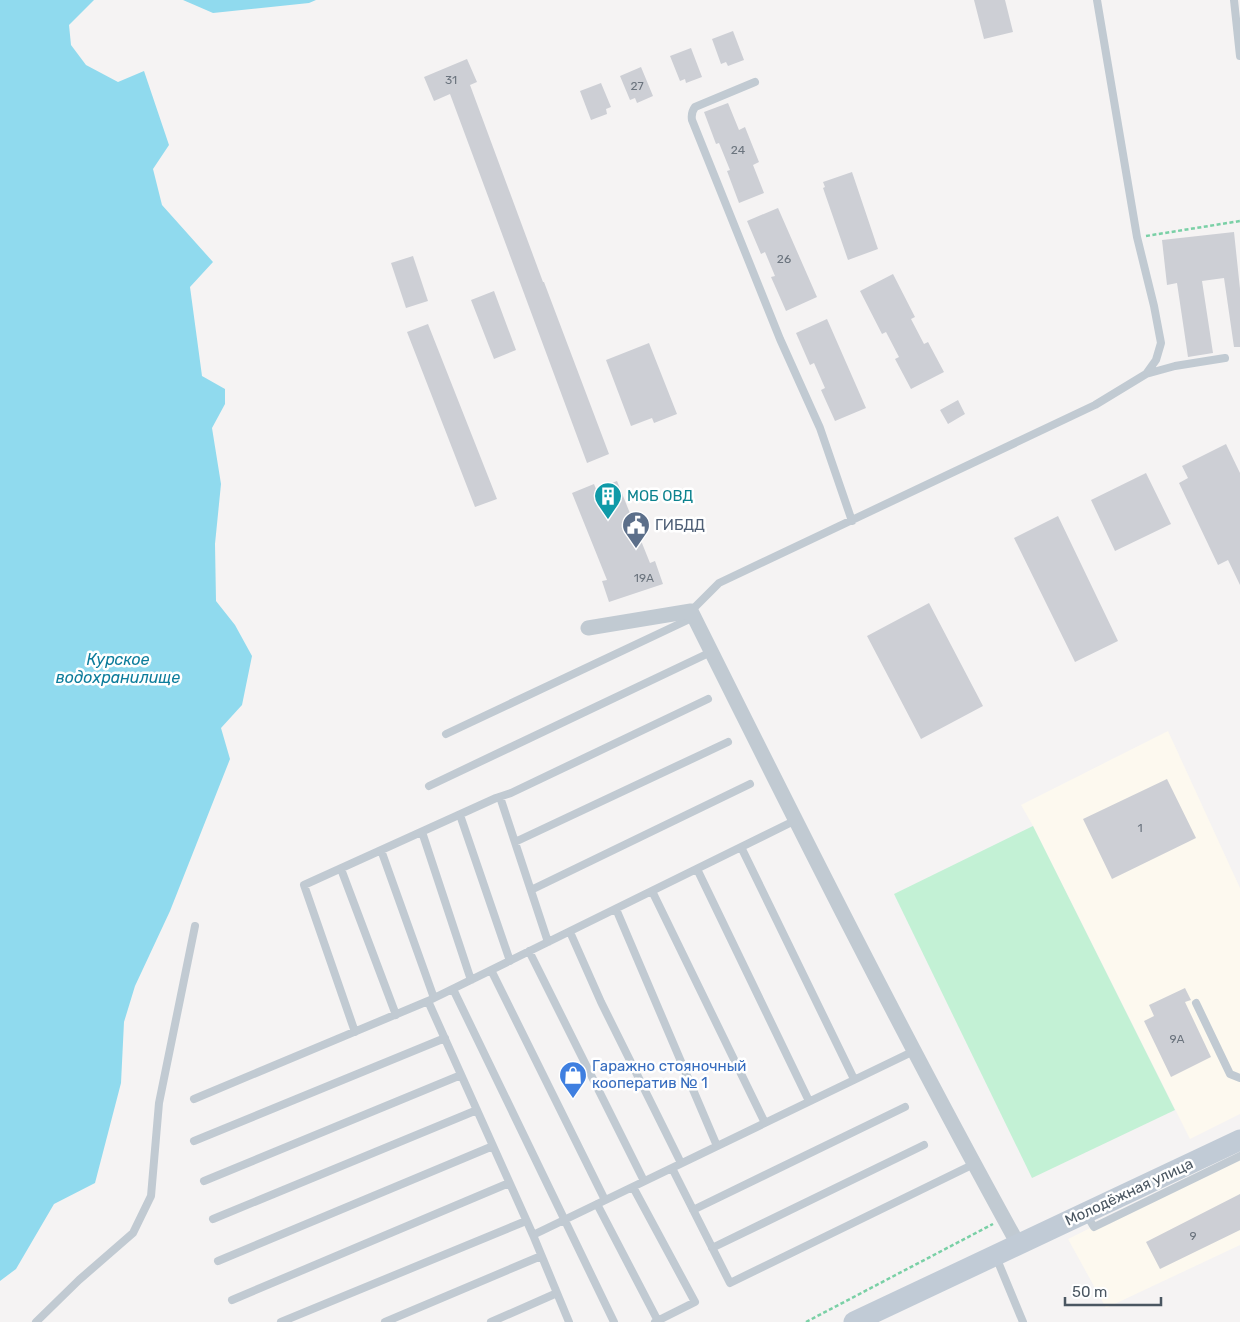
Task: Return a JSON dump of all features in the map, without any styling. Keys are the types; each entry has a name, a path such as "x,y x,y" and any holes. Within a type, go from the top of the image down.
{"main road":[{"name":"Молодёжная улица","path":"854,1322 1240,1140"}],"street":[{"path":"588,628 693,614 857,942 1018,1244"}],"lane":[{"path":"1097,0 1137,238 1161,343 1156,360 1146,374"},
{"path":"1234,0 1240,56"},
{"path":"755,82 695,107 691,115 692,120 780,338 820,428 852,520"},
{"path":"446,734 693,614 719,583 1095,405 1146,374 1175,366 1225,358"},
{"path":"429,786 712,652"},
{"path":"354,1032 304,885 500,797 511,794 708,699"},
{"path":"515,842 728,742"},
{"path":"531,890 750,784"},
{"path":"500,797 548,942"},
{"path":"460,815 510,961"},
{"path":"194,1099 431,1000 796,820"},
{"path":"422,832 471,980"},
{"path":"741,847 854,1079"},
{"path":"381,850 445,1038 569,1322"},
{"path":"341,869 396,1015"},
{"path":"697,869 809,1101"},
{"path":"652,891 765,1123"},
{"path":"616,909 717,1146"},
{"path":"36,1322 79,1280 133,1233 151,1196 159,1103 194,926"},
{"path":"570,932 600,1002 681,1163"},
{"path":"530,951 644,1181"},
{"path":"491,970 657,1321 695,1302 632,1187"},
{"path":"453,989 614,1322"},
{"path":"1196,1002 1230,1074 1240,1078"},
{"path":"194,1141 445,1038"},
{"path":"532,1235 914,1050"},
{"path":"204,1181 461,1074"},
{"path":"693,1210 905,1107"},
{"path":"213,1219 477,1110"},
{"path":"712,1248 924,1145"},
{"path":"218,1261 493,1146"},
{"path":"1084,1213 1094,1227 1240,1156"},
{"path":"672,1168 730,1283 974,1164"},
{"path":"232,1300 509,1183"},
{"path":"281,1322 526,1221"},
{"path":"995,1255 1023,1322"},
{"path":"385,1322 541,1256"},
{"path":"490,1322 557,1293"}],"path":[{"path":"1137,238 1240,221"},
{"path":"806,1322 1004,1219"}],"shaded area":[{"path":"1168,731 1240,888 1240,1114 1190,1139 1021,805"},
{"path":"1240,1154 1240,1245 1106,1308 1068,1239"}],"green space":[{"path":"1033,826 1175,1110 1032,1178 894,894"}],"water":[{"name":"Курское водохранилище","path":"0,0 94,0 69,25 71,45 86,65 118,82 144,71 169,145 153,169 162,205 213,262 190,287 202,376 225,389 225,404 212,428 221,484 215,544 216,601 235,625 252,656 242,705 221,728 230,759 170,911 135,986 124,1022 121,1083 95,1183 54,1204 16,1269 0,1281"},
{"path":"183,0 316,0 309,3 213,13"}],"building":[{"path":"974,0 1005,0 1013,32 984,39"},
{"path":"733,31 744,60 728,66 726,62 721,64 712,39"},
{"path":"691,48 702,77 686,83 685,79 680,81 670,56"},
{"path":"467,59 477,82 470,85 609,454 587,463 450,94 434,101 424,77"},
{"path":"641,67 653,96 637,103 635,98 630,100 620,76"},
{"path":"601,83 611,107 606,109 607,114 591,120 580,91"},
{"path":"728,103 739,130 745,127 759,162 753,165 764,193 739,203 727,171 730,170 719,143 716,144 704,112"},
{"path":"852,172 878,249 848,260 823,188 825,187 823,182"},
{"path":"778,208 817,297 786,311 771,277 775,276 765,252 761,254 747,221"},
{"path":"1234,232 1240,289 1240,347 1234,347 1224,278 1202,281 1213,353 1188,357 1177,283 1167,285 1162,240"},
{"path":"413,256 428,301 406,308 391,263"},
{"path":"893,274 915,317 911,319 924,344 928,342 944,372 911,389 895,359 899,357 886,332 882,334 860,291"},
{"path":"494,291 516,350 494,359 471,300"},
{"path":"827,319 866,408 835,421 821,390 825,388 814,363 810,365 796,333"},
{"path":"428,324 497,499 475,507 407,332"},
{"path":"649,343 677,414 654,423 652,418 631,426 606,360"},
{"path":"958,400 965,414 948,424 940,410"},
{"path":"1226,444 1240,473 1240,585 1228,560 1218,565 1179,483 1188,478 1182,466"},
{"path":"1146,473 1171,524 1115,551 1091,500"},
{"name":"МОБ ОВД","path":"617,481 650,563 655,561 663,584 609,602 602,581 607,580 572,493 594,484 596,489"},
{"path":"1058,516 1118,641 1075,662 1014,538"},
{"path":"929,603 983,706 921,739 867,636"},
{"path":"1167,779 1196,838 1112,879 1083,819"},
{"path":"1185,988 1191,1000 1185,1002 1211,1057 1171,1077 1144,1021 1154,1016 1149,1005"},
{"path":"1240,1194 1240,1230 1160,1269 1146,1242"}],"place":[{"name":"МОБ ОВД","path":"608,520"},
{"name":"ГИБДД","path":"636,549"},
{"name":"Гаражно стояночный кооператив № 1","path":"573,1099"}]}
